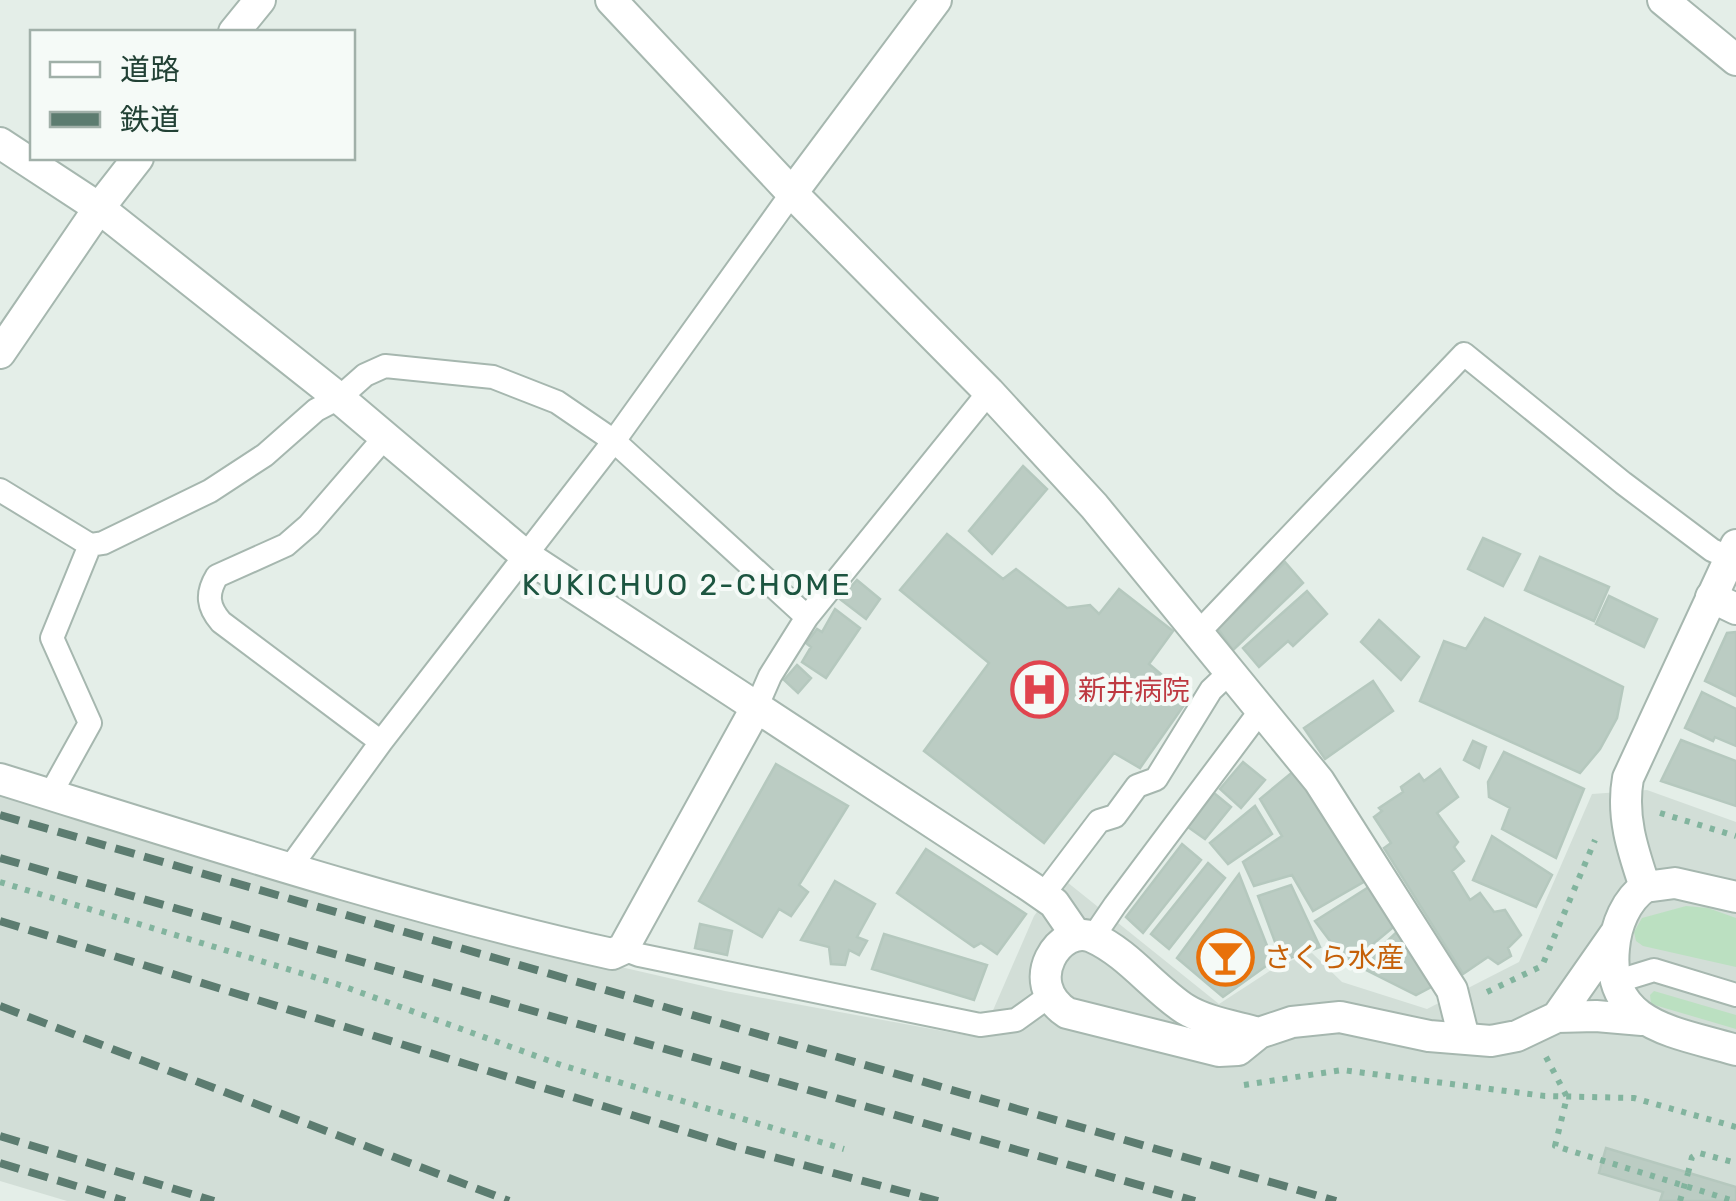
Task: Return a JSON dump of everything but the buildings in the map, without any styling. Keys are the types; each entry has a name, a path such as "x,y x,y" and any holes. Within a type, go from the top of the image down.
{"street":[{"path":"236,30 260,0"},
{"path":"611,0 792,193 990,392 1094,506 1198,632 1319,781 1452,990 1464,1038"},
{"path":"792,193 936,0"},
{"path":"1663,0 1736,60"},
{"path":"0,143 99,208 339,398 526,556 1043,896 1086,937 1184,1008 1204,1018 1259,1033"},
{"path":"0,352 136,160"},
{"path":"1646,887 1627,826 1624,799 1628,778 1723,603 1733,551"},
{"path":"0,779 289,869 508,930 612,954 623,949 756,708"},
{"path":"1557,1017 1616,934 1631,901 1646,887 1675,883 1736,897"},
{"path":"1616,934 1615,982 1626,1004 1642,1020"},
{"path":"1086,937 1061,942 1045,970 1048,996 1067,1012 1219,1051 1238,1050 1259,1033 1292,1022 1340,1017 1429,1036 1492,1041 1517,1036 1557,1017 1596,1016 1642,1020 1736,1050"}],"lane":[{"path":"289,869 381,742 614,441 792,193"},
{"path":"1198,632 1464,354 1712,550 1733,551"},
{"path":"0,490 90,545 103,543 210,490 265,455 364,375 385,366 493,377 557,402 614,441 806,616"},
{"path":"756,708 806,616 990,392"},
{"path":"381,742 221,622 211,610 209,598 217,576 286,546 309,526 385,436"},
{"path":"50,794 90,723 52,638 90,545"},
{"path":"1043,896 1099,821 1115,816 1137,786 1156,780 1210,690 1230,672"},
{"path":"1086,937 1100,927 1261,710"},
{"path":"623,949 639,956 980,1025 1016,1020 1048,996"},
{"path":"1615,982 1654,970 1736,995"}],"path":[{"path":"1658,812 1736,836"},
{"path":"0,882 337,984 561,1065 844,1149"},
{"path":"1546,1056 1567,1097 1555,1146 1734,1201"},
{"path":"1232,1082 1250,1086 1342,1070 1567,1097 1634,1098 1736,1127"},
{"path":"1680,1201 1692,1157 1700,1153 1736,1163"}],"shaded area":[{"path":"1647,790 1736,822 1736,1201 67,1201 0,1181 0,794 465,931 725,991 981,1038 1034,916 1062,878 1219,1004 1279,965 1312,953 1342,982 1427,1009 1519,962 1592,794"}],"green space":[{"path":"1686,906 1708,908 1736,918 1736,967 1643,946 1636,941 1634,932 1642,918"},
{"path":"1654,991 1736,1015 1736,1029 1651,1004"}],"railway":[{"path":"0,815 1336,1201"},
{"path":"0,858 1195,1201"},
{"path":"0,921 736,1147 938,1201"},
{"path":"0,1006 509,1201"},
{"path":"0,1136 214,1201"},
{"path":"0,1163 125,1201"}],"place":[{"name":"新井病院","path":"1039,690"},
{"name":"さくら水産","path":"1225,957"}],"district":[{"name":"KUKICHUO 2-CHOME","path":"687,585"}]}
